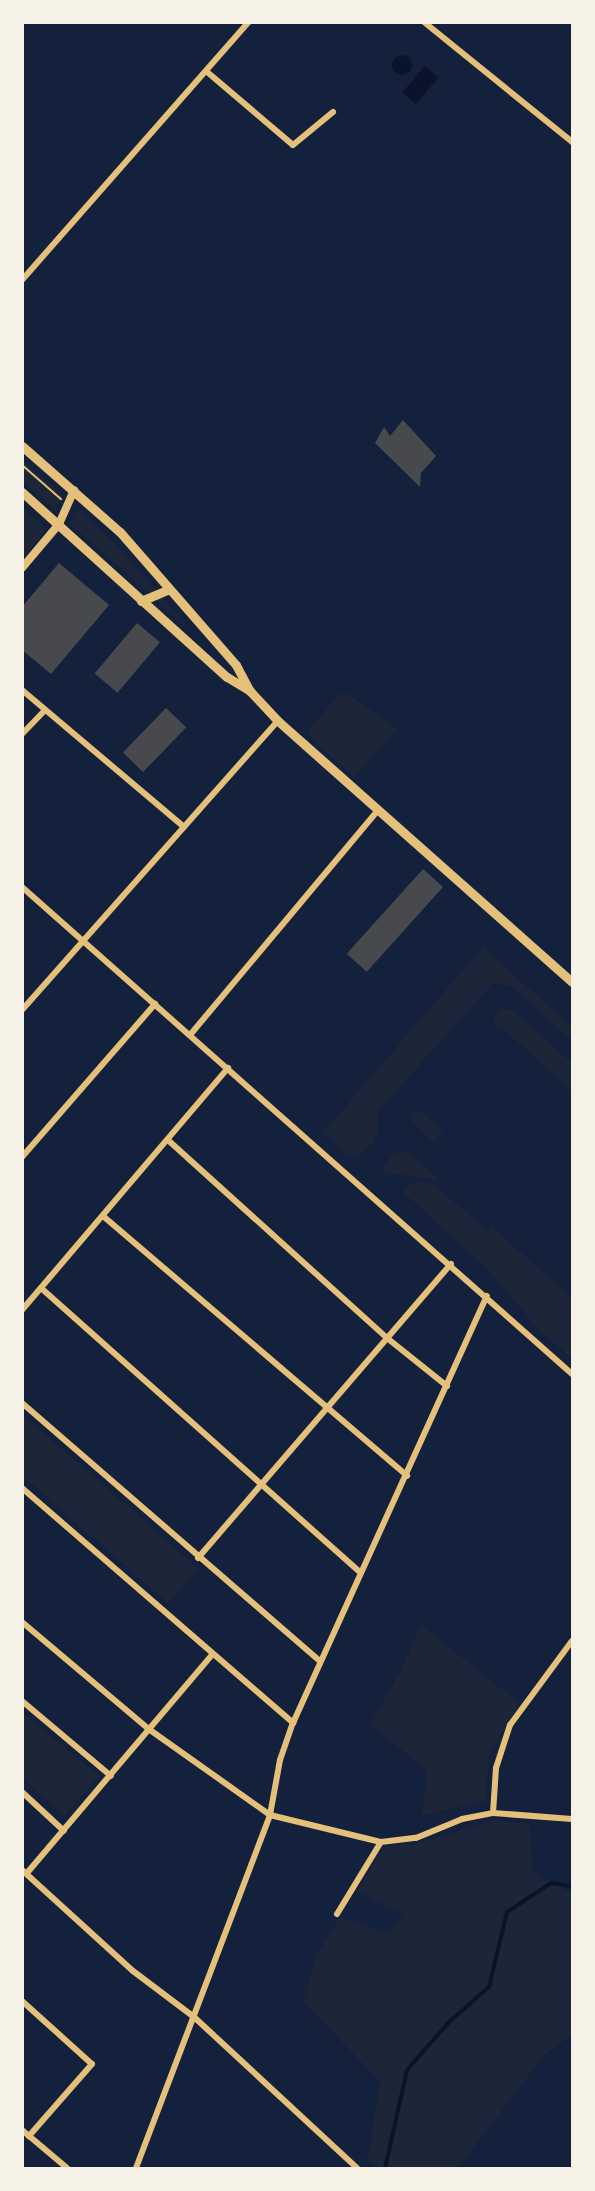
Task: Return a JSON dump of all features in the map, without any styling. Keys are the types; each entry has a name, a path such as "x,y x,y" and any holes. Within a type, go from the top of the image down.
{"main road":[{"path":"22,446 120,532 167,590 236,666 250,691 278,721 573,982"},
{"path":"22,492 227,677 250,691"},
{"path":"141,601 167,590"}],"street":[{"path":"22,280 249,22"},
{"path":"424,22 573,142"},
{"path":"206,71 293,145 333,112"},
{"path":"22,568 59,524 74,490"},
{"path":"22,690 184,827"},
{"path":"22,734 45,710"},
{"path":"22,1010 278,721"},
{"path":"190,1035 378,810"},
{"path":"22,887 573,1374"},
{"path":"22,1157 155,1004"},
{"path":"22,1310 169,1141 228,1068"},
{"path":"169,1141 387,1338 447,1386"},
{"path":"103,1216 407,1476"},
{"path":"198,1558 451,1264"},
{"path":"41,1288 263,1483 360,1572"},
{"path":"136,2169 270,1815 280,1760 293,1723 487,1296"},
{"path":"22,1404 320,1661"},
{"path":"22,1488 293,1723"},
{"path":"22,1623 150,1730 270,1815 381,1842 416,1838 462,1819 493,1813 573,1819"},
{"path":"493,1813 496,1768 510,1725 573,1641"},
{"path":"212,1655 64,1831 25,1872 133,1971 194,2017 356,2168"},
{"path":"22,1701 111,1776"},
{"path":"22,1792 64,1831"},
{"path":"337,1914 381,1842"},
{"path":"22,2001 92,2064 29,2136"},
{"path":"22,2130 67,2169"}],"path":[{"path":"22,465 67,505"}],"shaded area":[{"path":"402,55 409,58 412,65 409,72 402,75 395,72 392,65 395,58"},
{"path":"425,66 439,78 416,104 402,92"},
{"path":"23,460 60,492 62,498 55,510 23,482"},
{"path":"23,508 47,529 23,558"},
{"path":"77,508 117,546 191,630 69,523"},
{"path":"347,693 397,729 354,777 314,742 308,730 340,694"},
{"path":"483,947 572,1027 572,1040 511,986 493,983 377,1112 377,1134 372,1144 359,1155 348,1155 323,1133"},
{"path":"501,1008 512,1010 572,1063 572,1091 500,1026 497,1028 494,1016"},
{"path":"420,1111 443,1130 433,1142 411,1120 414,1113"},
{"path":"405,1151 439,1180 381,1172 392,1154"},
{"path":"412,1182 435,1185 488,1232 492,1227 572,1298 572,1359 536,1326 486,1267 403,1192"},
{"path":"23,1415 199,1569 168,1603 23,1476"},
{"path":"421,1625 519,1703 489,1754 486,1801 422,1816 427,1770 370,1725 401,1671"},
{"path":"23,1713 99,1776 64,1816 23,1778"},
{"path":"493,1820 529,1824 533,1873 572,1893 572,2035 544,2055 458,2168 377,2168 368,2160 380,2081 303,2002 316,1956 340,1917 388,1934 403,1914 357,1892 384,1846 417,1844"}],"building":[{"path":"403,420 436,456 421,473 420,487 375,443 384,427 390,436"},
{"path":"59,563 109,605 51,674 22,650 22,607"},
{"path":"137,623 160,642 118,693 95,674"},
{"path":"166,708 186,727 143,772 123,753"},
{"path":"423,869 443,887 367,972 347,954"}],"waterway":[{"path":"385,2168 407,2070 449,2022 489,1987 507,1912 551,1883 572,1886"}]}
